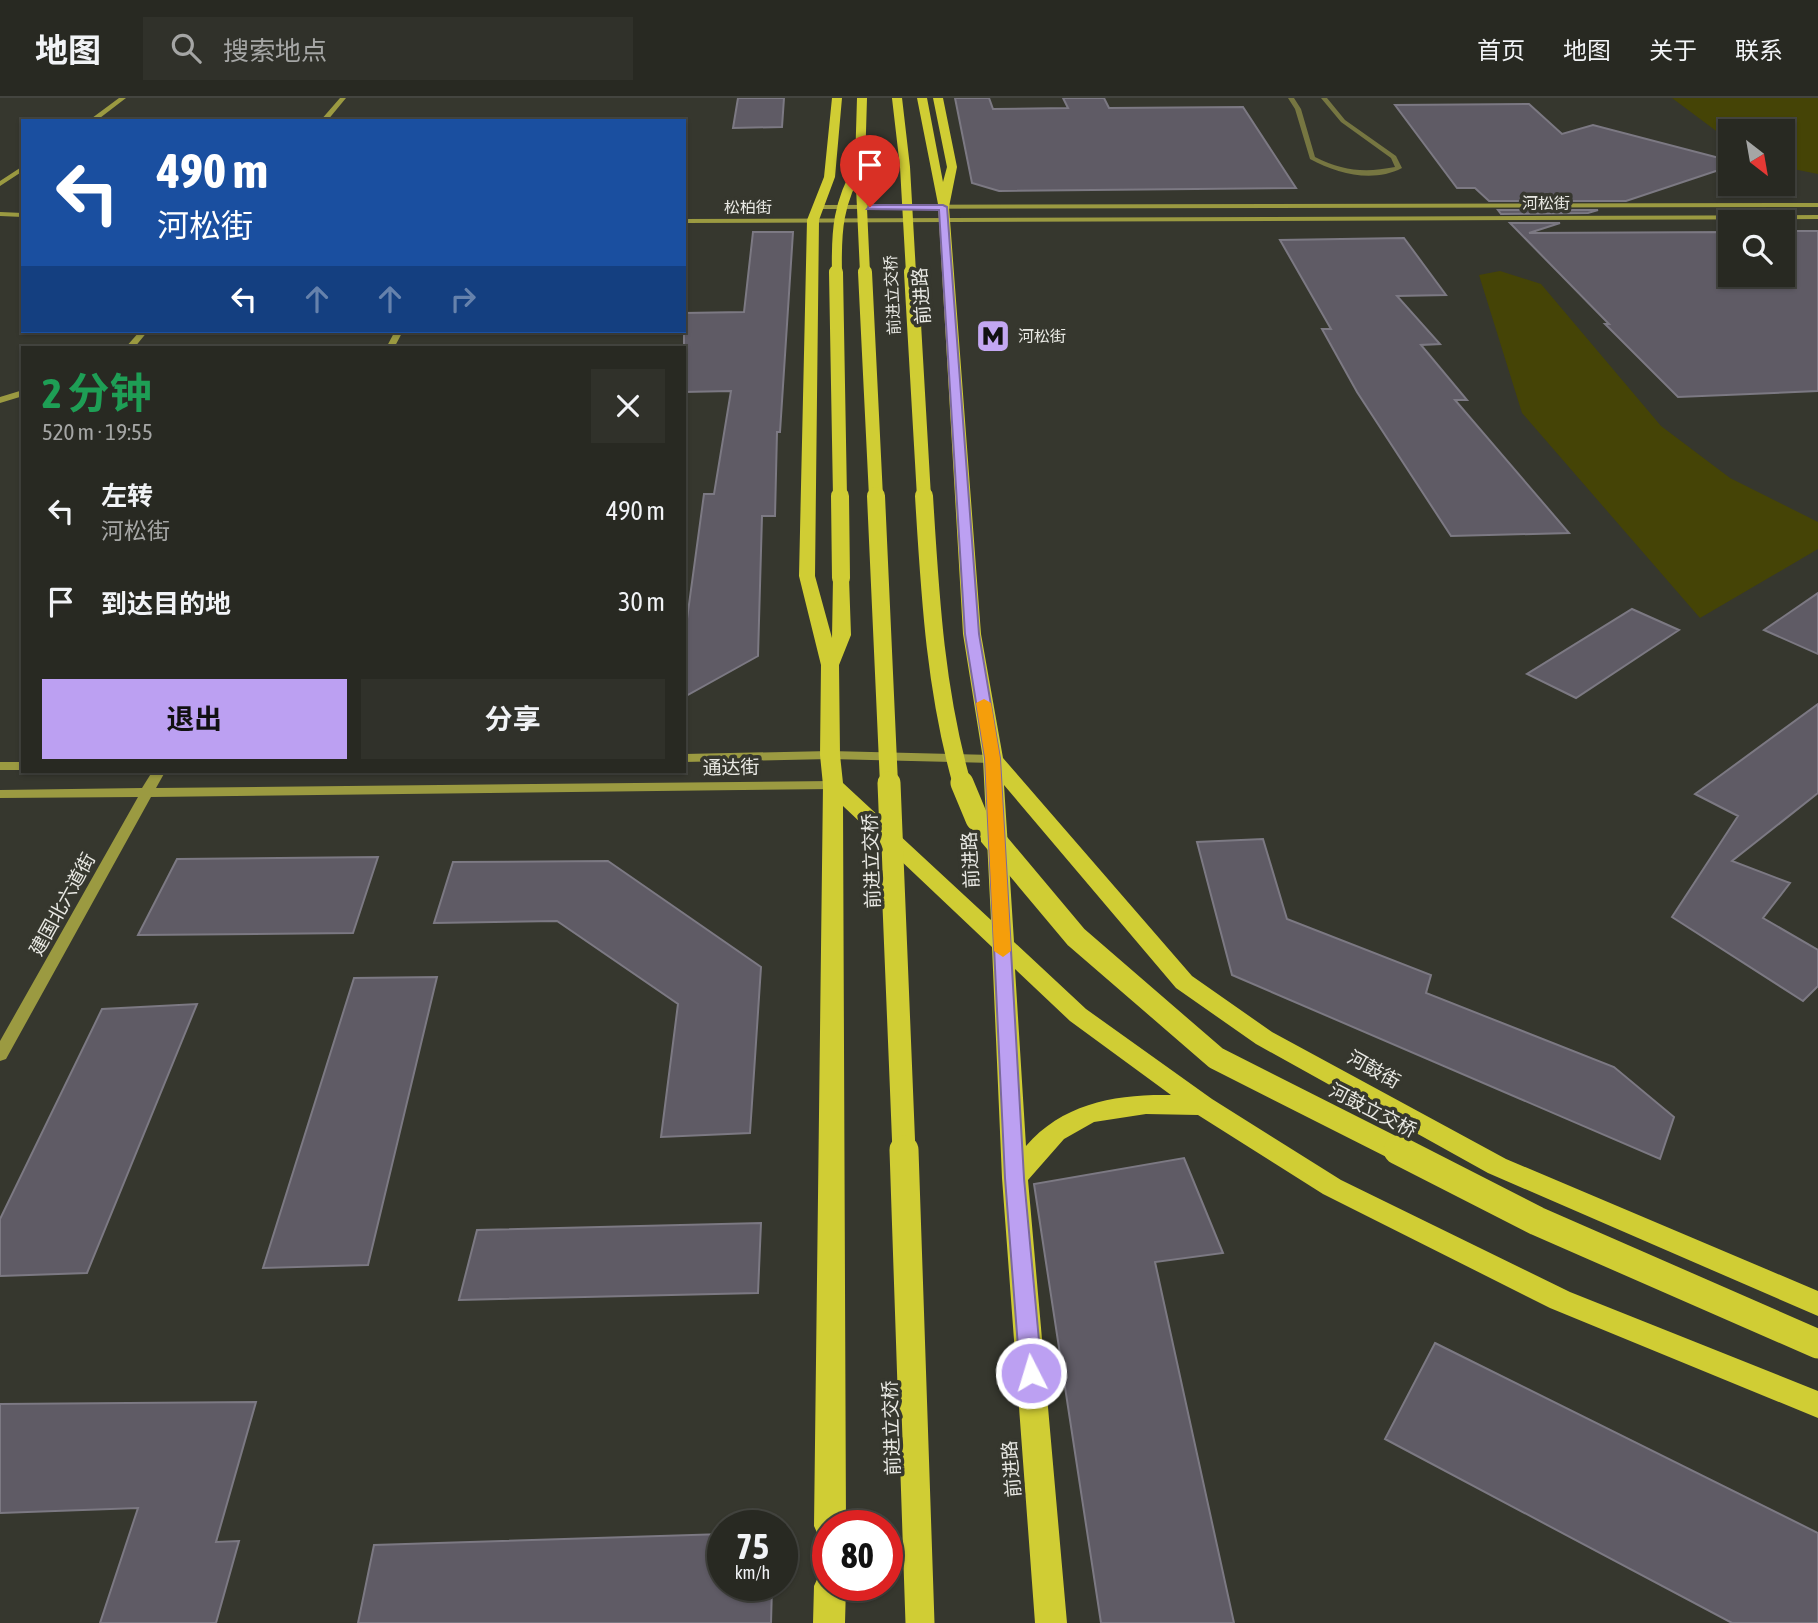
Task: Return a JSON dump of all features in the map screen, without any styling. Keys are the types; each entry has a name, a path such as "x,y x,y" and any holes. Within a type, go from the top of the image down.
{"highway":[{"path":"830,1510 833,785 830,755 830,665 807,576 817,214 831,167 837,98"},
{"name":"前进立交桥","path":"862,98 860,165 895,912 920,1623"},
{"name":"前进立交桥","path":"897,98 905,167 932,634 950,740 962,784 977,819"},
{"path":"922,98 944,213"},
{"name":"前进路","path":"938,98 952,167 944,213 972,634 993,758 1015,1178 1051,1623"},
{"path":"830,665 842,635 836,239 844,192 860,165"},
{"name":"河鼓街","path":"993,758 1184,982 1264,1038 1497,1167 1818,1304"},
{"path":"833,785 1078,1016 1203,1106 1332,1187 1560,1300 1818,1405"},
{"name":"河鼓立交桥","path":"977,819 1076,937 1216,1058 1536,1221 1818,1344"},
{"path":"1015,1178 1054,1133 1080,1116 1115,1108 1159,1104 1203,1106"},
{"path":"830,1601 830,1623"}],"main road":[{"path":"94,119 123,98"},
{"path":"325,119 343,98"},
{"path":"0,184 21,169"},
{"name":"河松街","path":"817,214 1818,205"},
{"path":"0,214 21,215"},
{"name":"河松街","path":"817,214 1818,217"},
{"name":"松柏街","path":"686,221 817,214"},
{"path":"0,400 21,394"},
{"name":"通达街","path":"686,758 830,755 993,758"},
{"path":"0,766 21,766"},
{"name":"建国北六道街","path":"0,1055 157,773"},
{"name":"通达街","path":"0,794 833,785"}],"street":[{"path":"1291,98 1298,109 1312,158 1332,169 1366,175 1399,168 1394,157 1343,121 1324,98"}],"shaded area":[{"path":"1672,98 1818,98 1818,174 1796,170 1796,119 1718,119 1718,132"},
{"path":"1500,271 1541,284 1661,426 1730,478 1818,522 1818,549 1700,618 1522,413 1479,275"}],"building":[{"path":"738,98 784,98 782,127 733,128"},
{"path":"955,98 989,98 993,109 1068,108 1063,98 1104,98 1109,108 1243,107 1296,188 999,191 972,183"},
{"path":"1529,104 1562,134 1593,125 1718,158 1718,170 1626,201 1489,201 1475,188 1457,188 1395,105"},
{"path":"1498,210 1598,210 1588,213 1501,214"},
{"path":"1510,223 1560,223 1529,233 1718,232 1718,287 1795,287 1795,231 1818,231 1818,391 1678,397 1605,324 1609,324"},
{"path":"753,232 793,232 780,432 777,432 775,516 762,516 758,656 686,696 686,626 704,494 714,494 731,391 686,392 686,313 744,312"},
{"path":"1404,238 1446,295 1397,296 1440,344 1421,345 1467,400 1455,400 1569,533 1451,536 1357,392 1322,329 1331,329 1280,240"},
{"path":"1818,593 1818,654 1764,630"},
{"path":"1632,609 1679,630 1576,698 1527,674"},
{"path":"1818,704 1818,793 1732,861 1790,883 1763,918 1818,950 1818,986 1803,1001 1672,917 1738,816 1695,794"},
{"path":"1263,839 1287,919 1431,975 1426,993 1614,1067 1674,1117 1660,1159 1232,975 1197,842"},
{"path":"378,857 353,933 138,935 177,859"},
{"path":"608,861 761,967 750,1133 661,1137 678,1004 557,921 434,923 453,862"},
{"path":"437,977 368,1265 263,1268 354,978"},
{"path":"197,1004 87,1273 0,1276 0,1219 102,1009"},
{"path":"1184,1158 1223,1253 1155,1262 1234,1623 1101,1623 1034,1184"},
{"path":"761,1223 758,1293 459,1300 477,1230"},
{"path":"1435,1343 1818,1533 1818,1623 1732,1623 1385,1439"},
{"path":"256,1402 216,1542 239,1541 216,1623 100,1623 138,1508 0,1513 0,1404"},
{"path":"707,1535 707,1601 772,1601 771,1623 358,1623 374,1545"}],"slow traffic":[{"path":"984,703 993,758 1003,951"}],"place":[{"name":"河松街","path":"993,336"}],"route":[{"path":"870,207 943,207 972,634 993,758 1015,1178 1031,1373"}]}
